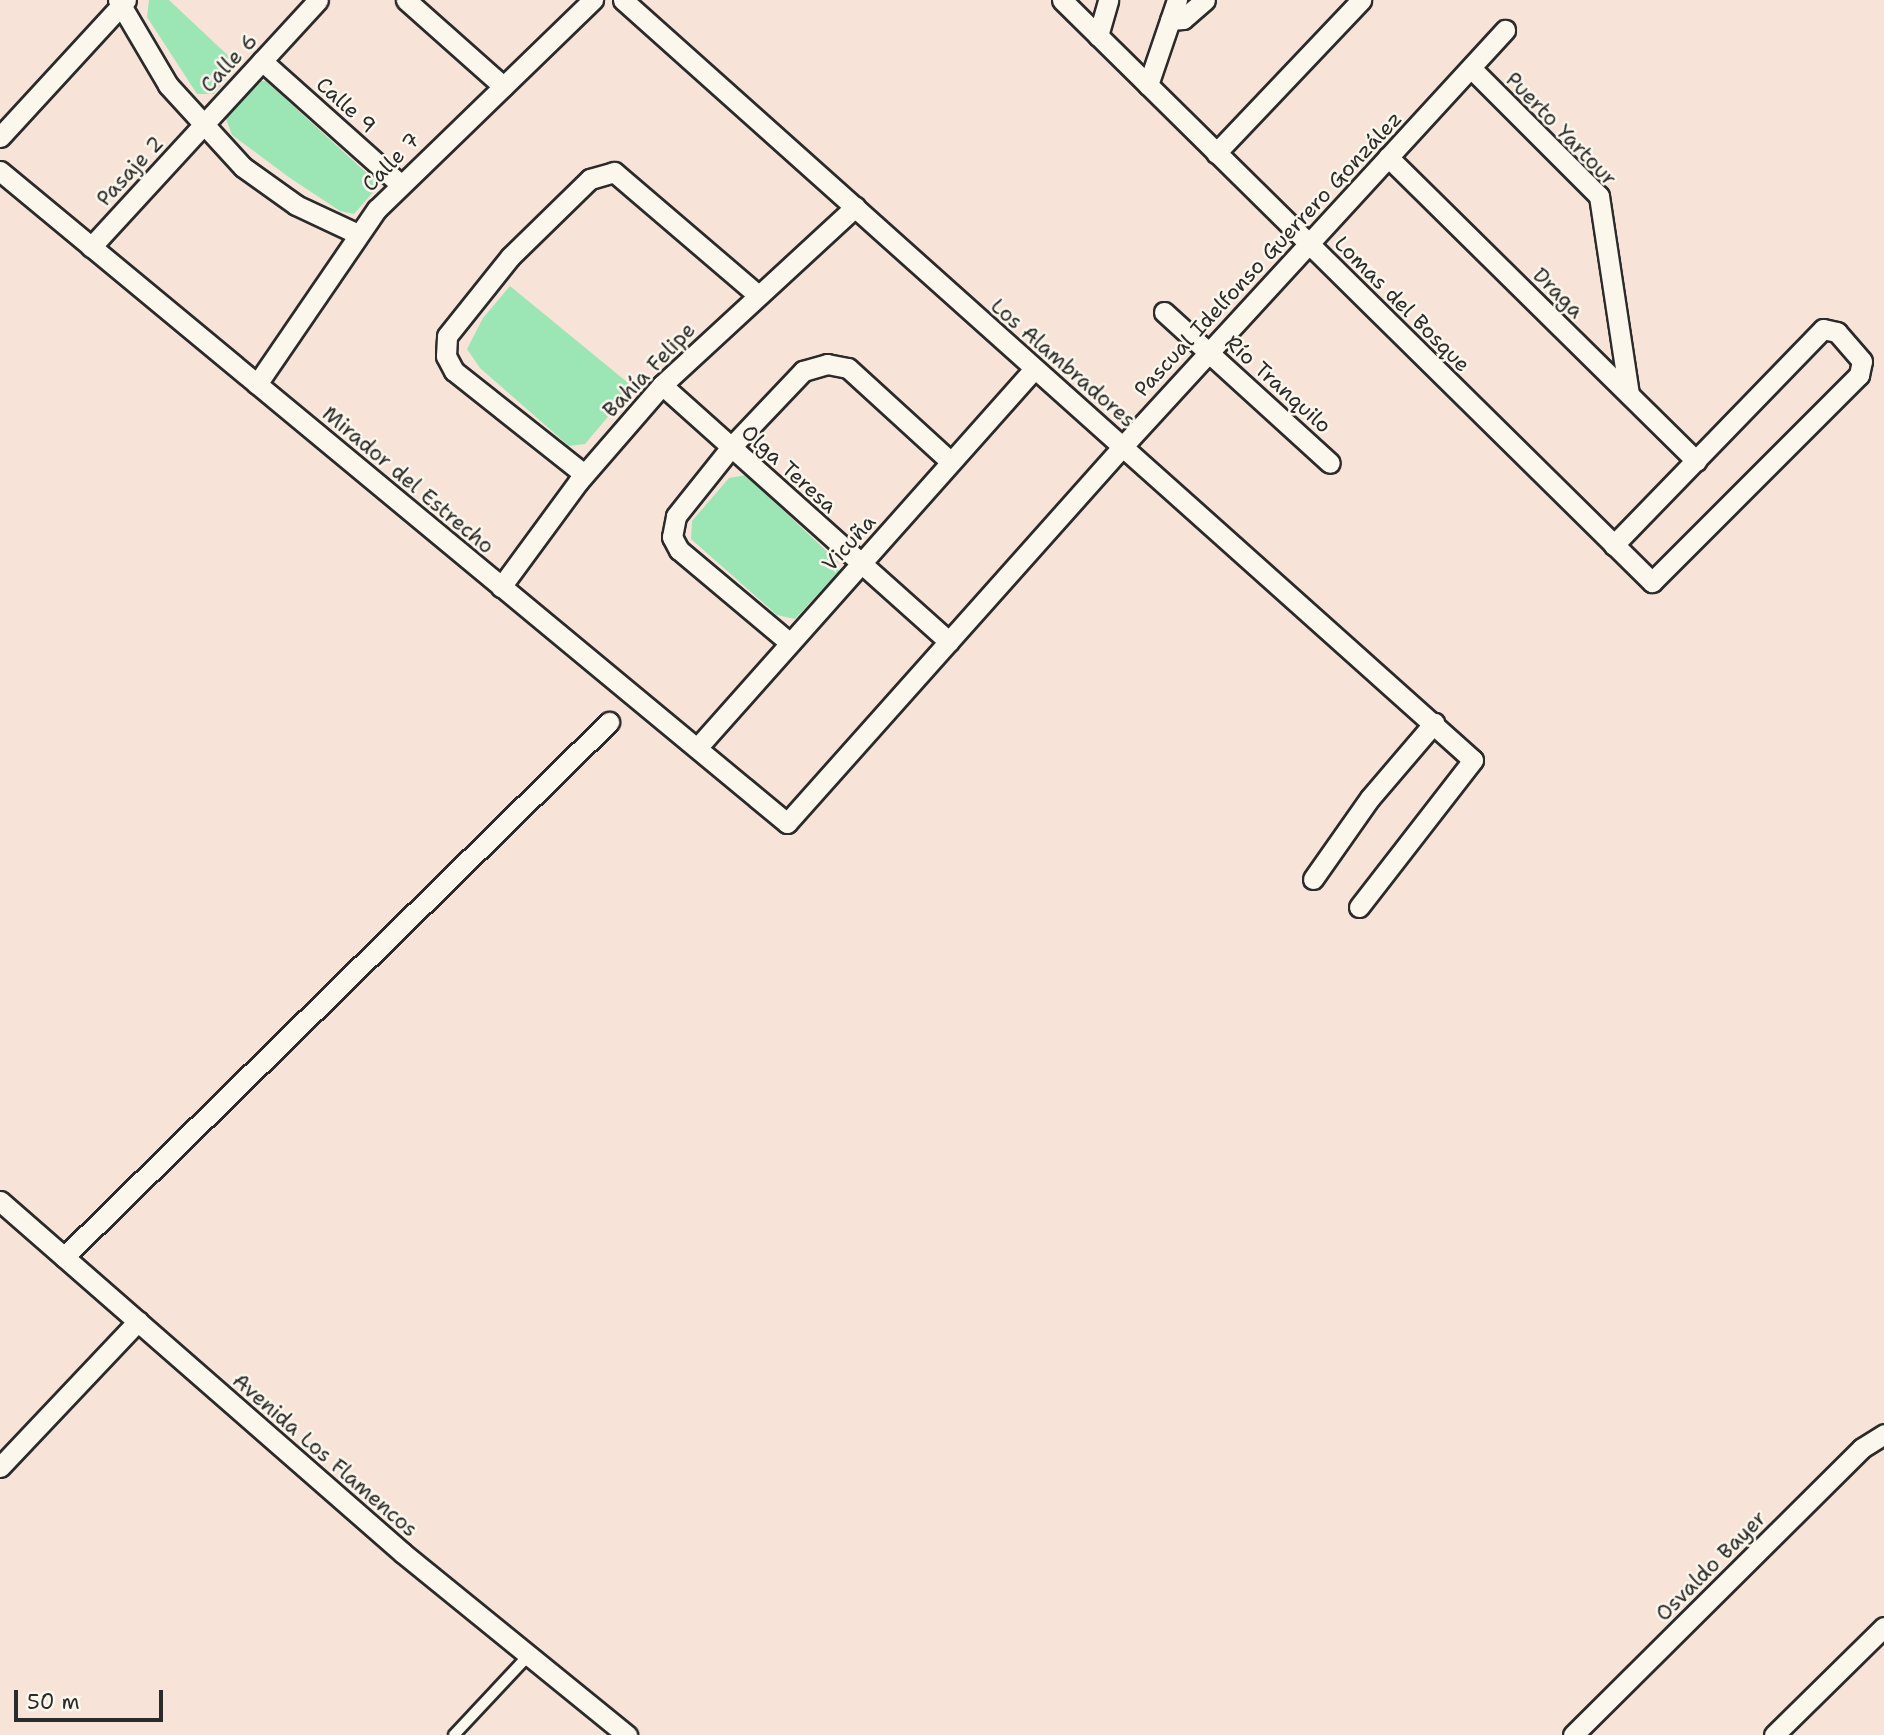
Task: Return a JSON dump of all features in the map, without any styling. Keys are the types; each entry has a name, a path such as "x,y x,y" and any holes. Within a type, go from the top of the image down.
{"street":[{"name":"Calle 6","path":"202,125 318,0"},
{"path":"406,0 503,86"},
{"name":"Calle 7","path":"257,384 358,234 400,183 593,0"},
{"name":"Los Alambradores","path":"623,0 1473,760 1359,907"},
{"name":"Lomas del Bosque","path":"1062,0 1651,582 1859,374 1862,361 1837,332 1824,329 1696,461"},
{"path":"1098,36 1108,0"},
{"path":"1148,85 1177,0"},
{"path":"1170,20 1183,19 1205,0"},
{"path":"1216,153 1361,0"},
{"path":"0,137 122,2 168,85 202,125 268,186 358,234"},
{"name":"Pascual Idelfonso Guerrero González","path":"787,823 1123,446 1505,30"},
{"name":"Calle 9","path":"262,61 400,183"},
{"name":"Puerto Yartour","path":"1471,68 1602,202 1629,394"},
{"name":"Pasaje 2","path":"91,247 202,125"},
{"name":"Draga","path":"1388,157 1696,461"},
{"name":"Mirador del Estrecho","path":"0,171 787,823"},
{"path":"584,474 454,371 446,356 447,336 510,257 590,179 605,172 621,175 758,295"},
{"name":"Bahía Felipe","path":"502,587 584,474 662,386 855,207"},
{"name":"Río Tranquilo","path":"1164,312 1330,463"},
{"path":"790,643 679,550 672,537 676,516 731,447 803,372 827,364 848,368 951,463"},
{"name":"Vicuña","path":"697,748 1034,369"},
{"name":"Olga Teresa","path":"662,386 949,642"},
{"path":"1614,545 1696,461"},
{"path":"64,1257 608,722"},
{"path":"1313,879 1370,798 1434,723"},
{"name":"Avenida Los Flamencos","path":"0,1201 528,1656 627,1735"},
{"path":"0,1467 138,1321"},
{"name":"Osvaldo Bayer","path":"1573,1735 1862,1448 1884,1434"},
{"path":"1774,1735 1884,1627"}],"lane":[{"path":"454,1735 528,1656"}],"green space":[{"path":"149,0 169,0 237,64 214,94 197,94 147,17"},
{"path":"258,81 266,81 372,178 375,190 354,214 340,211 232,135 226,119"},
{"path":"510,286 633,387 585,444 569,446 480,368 467,349 483,318"},
{"path":"746,475 838,562 839,571 795,619 777,615 691,539 692,521 729,478"}]}
